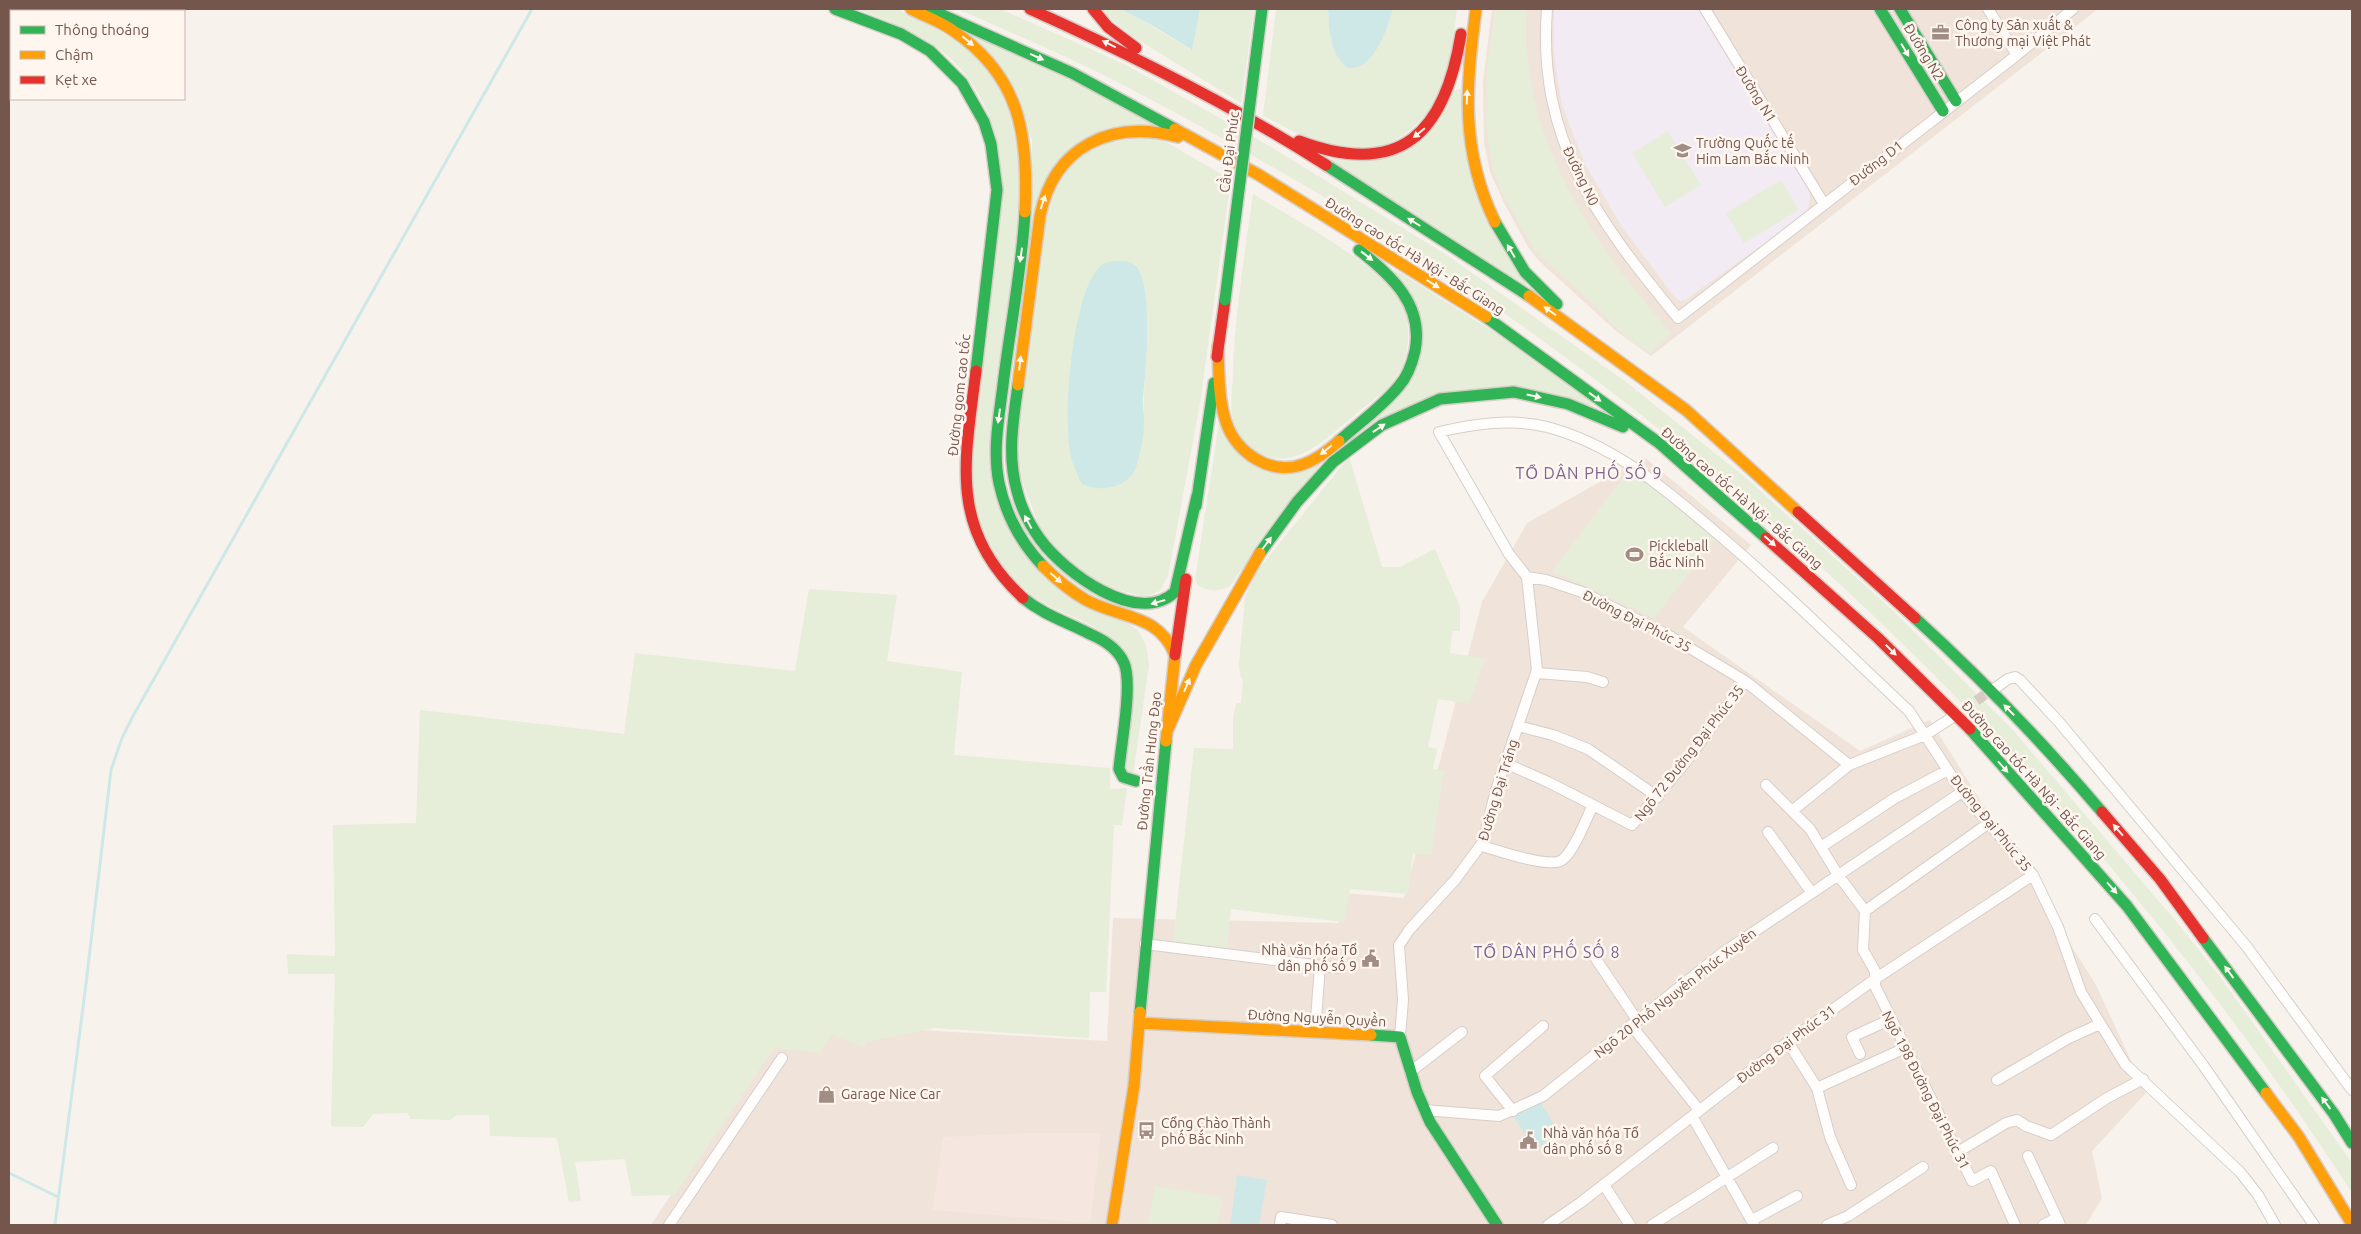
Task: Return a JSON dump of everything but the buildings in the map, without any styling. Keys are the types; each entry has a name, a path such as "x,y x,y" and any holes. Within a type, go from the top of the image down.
{"main road":[{"name":"Đường gom cao tốc","path":"835,9 909,38 941,60 967,89 986,127 993,149 997,190 966,455 969,509 994,565 1021,596 1054,620 1111,645 1122,655 1128,669 1128,678 1119,769 1123,777 1136,781"},
{"path":"911,9 950,26 970,42 992,64 1013,98 1026,141 1028,179 1026,218 996,438 998,476 1007,508 1028,548 1053,575 1076,594 1098,606 1152,623 1168,639 1175,655"},
{"name":"Đường cao tốc Hà Nội - Bắc Giang","path":"929,9 1072,73 1259,175 1492,322 1659,443 1878,638 1930,689 1966,725 2127,906 2299,1137 2352,1224"},
{"name":"Đường cao tốc Hà Nội - Bắc Giang","path":"1030,9 1115,47 1275,133 1514,285 1686,410 1959,658 2068,772 2160,879 2334,1114 2352,1143"},
{"path":"1093,9 1108,27 1125,41 1181,72 1233,110"},
{"name":"Cầu Đại Phúc","path":"1225,300 1262,9"},
{"path":"1275,133 1329,151 1350,155 1384,152 1399,147 1413,139 1434,119 1449,90 1457,61 1464,9"},
{"path":"1476,9 1467,100 1470,154 1477,185 1511,252 1546,295 1687,403 1741,458"},
{"name":"Đường N2","path":"1900,9 1956,101"},
{"name":"Đường N2","path":"1885,11 1942,111"},
{"path":"1197,496 1175,592 1168,599 1155,604 1138,604 1115,597 1080,580 1047,550 1028,522 1015,487 1010,450 1039,218 1048,189 1061,167 1087,145 1114,133 1139,130 1165,133 1259,175"},
{"path":"1218,346 1222,397 1232,436 1238,446 1253,458 1281,467 1296,467 1312,461 1324,452 1387,399 1409,370 1415,350 1417,330 1415,313 1404,290 1377,264 1288,193"},
{"name":"Đường Trần Hưng Đạo","path":"1112,1225 1132,1095 1145,944 1175,655 1225,300"},
{"path":"1168,730 1196,665 1230,599 1252,564 1298,502 1333,462 1382,425 1440,399 1514,392 1568,404 1626,428 1734,509"},
{"name":"Đường Nguyễn Quyền","path":"1139,1023 1400,1037 1424,1110 1442,1143 1497,1225"}],"street":[{"name":"Đường N0","path":"1547,9 1544,41 1547,69 1559,128 1573,166 1614,238 1678,318"},
{"name":"Đường N1","path":"1704,9 1824,204"},
{"path":"1988,9 2017,55"},
{"name":"Đường D1","path":"1678,318 1942,111 2017,55 2073,9"},
{"name":"Đường Đại Phúc 35","path":"1849,765 1745,681 1668,635 1582,592 1546,580 1527,577 1509,554 1439,432 1477,423 1526,423 1574,436 1640,470 1750,561 1909,711 1962,792 2033,875 2058,927 2080,992 2125,1064 2240,1172 2258,1195 2275,1225"},
{"name":"Đường Đại Tráng","path":"1400,1037 1403,1000 1399,945 1482,846 1496,790 1536,673 1538,658 1527,577"},
{"path":"1536,673 1587,677 1603,682"},
{"path":"1994,689 2008,679 2015,677 2059,722 2247,947 2352,1090"},
{"name":"Ngõ 72 Đường Đại Phúc 35","path":"1593,805 1632,825 1658,797 1745,681"},
{"path":"1792,811 1849,765 1925,734 1950,719"},
{"path":"1518,726 1553,735 1588,749 1658,797"},
{"path":"1482,846 1539,861 1553,862 1562,860 1569,852 1593,805 1505,762"},
{"path":"1821,847 1896,798 1948,770"},
{"path":"1766,785 1810,829 1838,875 1865,911 1989,823"},
{"name":"Ngõ 20 Phố Nguyễn Phúc Xuyên","path":"1424,1110 1499,1116 1543,1096 1721,954 1962,792"},
{"path":"1768,832 1812,893"},
{"name":"Đường Đại Phúc 31","path":"1548,1225 1604,1185 1695,1113 1875,978 2033,875"},
{"name":"Ngõ 198 Đường Đại Phúc 31","path":"1865,911 1863,950 1875,971 1875,986 1956,1153 1972,1181 1991,1171 2015,1225"},
{"path":"2095,919 2208,1073 2314,1225"},
{"path":"1145,944 1338,968"},
{"path":"1596,958 1634,1023 1695,1113 1727,1177 1753,1223 1797,1196"},
{"path":"1315,1032 1320,966"},
{"path":"1860,1054 1852,1037 1891,1019"},
{"path":"1997,1080 2069,1038 2100,1024"},
{"path":"1513,1111 1486,1076 1543,1026"},
{"path":"1410,1072 1462,1032"},
{"path":"1788,1042 1817,1088 1830,1136 1851,1185"},
{"path":"1817,1088 1905,1048"},
{"path":"669,1225 782,1058"},
{"path":"1956,1153 2006,1123 2017,1120 2026,1126 2051,1135 2107,1098 2143,1079"},
{"path":"1652,1225 1773,1148"},
{"path":"2028,1156 2059,1222 2043,1225"},
{"path":"1827,1225 1848,1216 1923,1167"},
{"path":"1604,1185 1630,1225"},
{"path":"1486,1209 1490,1225"},
{"path":"1280,1225 1281,1217 1332,1225"}],"shaded area":[{"path":"1492,9 2098,9 1651,356 1616,331 1538,260 1528,247 1504,203 1490,172 1484,142 1483,82"},
{"name":"Trường Quốc tế Him Lam Bắc Ninh","path":"1554,9 1699,9 1808,187 1810,197 1807,213 1685,300 1680,301 1674,296 1622,227 1585,164 1562,105 1554,55"},
{"path":"1644,457 1751,545 1683,627 1860,751 1930,720 2096,985 2146,1093 2092,1151 2102,1198 2086,1225 651,1225 785,1022 1107,1041 1113,918 1338,923 1345,893 1404,898 1482,602 1527,523"},
{"path":"1034,1133 1101,1133 1090,1223 933,1210 943,1137"}],"green space":[{"path":"858,9 897,9 937,29 966,49 991,72 1008,108 1022,170 994,482 1129,624 1138,630 1146,645 1149,665 1133,775 1126,769 1133,670 1127,655 1106,634 1049,606 1016,582 992,549 981,525 973,499 971,470 973,440 991,288 1000,177 999,150 988,112 968,78 959,67 930,42 895,24"},
{"path":"958,9 1000,9 1124,64 1271,147 1445,254 1626,382 1746,478 1890,608 2012,729 2174,919 2221,978 2352,1163 2352,1193 2247,1041 2133,894 2009,753 1878,620 1738,494 1592,377 1440,270 1283,173 1181,116 1080,63"},
{"path":"1099,9 1121,9 1128,12 1191,50 1200,9 1254,9 1241,103 1132,36"},
{"path":"1276,9 1328,9 1328,17 1369,60 1393,9 1457,9 1448,68 1440,92 1422,119 1410,130 1380,146 1364,149 1347,149 1325,144 1263,116"},
{"path":"1495,9 1527,9 1527,55 1535,100 1548,143 1566,185 1588,224 1614,262 1671,333 1651,353 1634,343 1616,328 1585,296 1535,251 1500,190 1493,169 1486,125 1487,67"},
{"path":"968,31 1160,124 1073,147 1028,254 1032,140"},
{"path":"1461,89 1465,152 1529,290 1329,159 1388,156 1455,90"},
{"path":"1668,131 1701,185 1665,207 1632,153"},
{"path":"1145,136 1168,143 1231,180 1200,403 1168,576 1160,591 1145,597 1100,585 1045,542 1014,459 1043,223 1060,173 1092,146","holes":["1138,269 1147,307 1144,426 1076,472 1071,452 1068,411 1071,369 1080,308"]},
{"path":"1781,180 1799,210 1744,243 1726,213"},
{"path":"1253,194 1338,246 1381,278 1396,294 1405,309 1408,323 1408,344 1403,365 1390,386 1321,442 1295,456 1281,459 1267,457 1249,446 1237,431 1232,416 1231,399 1236,326"},
{"path":"1394,269 1519,348 1601,407 1504,388 1357,432 1421,347"},
{"path":"1220,416 1248,462 1325,458 1229,587 1220,590 1210,590 1201,587 1195,580"},
{"path":"1349,457 1382,567 1400,567 1435,549 1460,607 1460,631 1452,631 1450,653 1485,658 1470,704 1438,699 1428,747 1437,749 1433,769 1444,770 1431,855 1413,854 1408,894 1350,889 1344,922 1231,909 1227,948 1173,942 1194,748 1233,749 1233,719 1236,703 1241,703 1243,680 1240,675 1239,664 1245,597 1257,571"},
{"name":"Pickleball Bắc Ninh","path":"1627,472 1653,488 1717,537 1654,618 1552,571"},
{"path":"809,589 897,595 887,661 962,672 954,755 1110,768 1110,789 1127,788 1122,825 1114,825 1106,992 1090,992 1089,1038 935,1028 867,1042 864,1047 831,1035 820,1053 774,1048 675,1195 632,1196 625,1159 575,1162 581,1201 569,1202 557,1138 490,1136 489,1115 457,1115 450,1120 411,1119 407,1113 373,1114 363,1127 331,1126 335,974 288,974 287,954 335,956 333,825 416,823 420,710 624,734 635,653 795,671"},
{"path":"1155,1186 1222,1197 1218,1225 1148,1225"}],"water":[{"path":"1121,9 1200,9 1192,50 1153,26"},
{"path":"1328,9 1393,9 1378,47 1366,62 1358,67 1349,68 1334,50"},
{"path":"1114,261 1127,262 1136,266 1143,280 1146,295 1147,332 1143,401 1144,429 1138,461 1131,476 1118,485 1096,488 1082,484 1071,456 1068,434 1069,382 1077,324 1084,298 1092,277 1103,264"},
{"path":"1540,1101 1559,1133 1535,1150 1513,1116"},
{"path":"1237,1175 1267,1180 1259,1225 1230,1225"}],"waterway":[{"path":"55,1225 111,770 122,738 532,9"},
{"path":"9,1173 58,1197"}],"tunnel":[{"path":"1952,718 1993,689"}],"traffic: fast":[{"path":"835,9 901,34 930,51 962,83 984,122 991,144 997,190 976,371"},
{"path":"929,9 1072,73 1175,129"},
{"path":"1225,300 1262,9"},
{"path":"1880,9 1943,111"},
{"path":"1900,9 1956,101"},
{"path":"1326,165 1529,296"},
{"path":"1025,212 1019,274 999,417 996,457 999,483 1010,517 1021,538 1043,566"},
{"path":"1495,222 1525,272 1557,304"},
{"path":"1339,441 1378,408 1405,378 1415,351 1417,335 1415,319 1403,293 1383,270 1359,250"},
{"path":"1486,317 1659,443 1766,538"},
{"path":"1196,506 1214,383"},
{"path":"1018,385 1013,425 1012,465 1019,497 1026,516 1040,539 1051,552 1083,580 1102,591 1122,599 1141,603 1159,601 1175,592 1197,496"},
{"path":"1260,553 1297,502 1333,462 1382,425 1440,399 1514,392 1568,404 1623,427"},
{"path":"1023,598 1047,614 1100,639 1114,649 1121,658 1126,672 1127,699 1119,769 1123,777 1136,781"},
{"path":"1915,618 2012,712 2102,812"},
{"path":"1970,729 2127,906 2266,1093"},
{"path":"1140,1012 1166,741"},
{"path":"2203,938 2334,1114 2352,1143"},
{"path":"1371,1035 1400,1037 1417,1092 1430,1122 1497,1225"}],"traffic: slow":[{"path":"911,9 947,27 975,48 993,67 1006,87 1016,109 1022,132 1025,157 1025,212"},
{"path":"1476,9 1468,91 1471,143 1476,169 1495,222"},
{"path":"1175,129 1259,175 1486,317"},
{"path":"1018,385 1040,216 1047,192 1058,172 1072,155 1090,144 1109,136 1131,132 1154,132 1178,137"},
{"path":"1529,296 1686,410 1798,512"},
{"path":"1218,346 1219,384 1223,413 1231,433 1247,452 1268,465 1292,467 1314,460 1339,441"},
{"path":"1168,729 1196,665 1260,553"},
{"path":"1043,566 1074,593 1086,600 1149,624 1168,641 1175,655"},
{"path":"1166,741 1175,655"},
{"path":"1112,1225 1134,1086 1140,1012"},
{"path":"1139,1023 1371,1035"},
{"path":"2266,1093 2299,1137 2352,1224"}],"traffic: jam":[{"path":"1030,9 1106,44 1218,101 1326,165"},
{"path":"1093,9 1108,27 1136,48"},
{"path":"1299,141 1335,151 1365,154 1391,150 1412,139 1430,121 1443,98 1454,69 1461,34"},
{"path":"1217,357 1225,300"},
{"path":"976,371 966,464 967,492 972,519 982,546 999,572 1023,598"},
{"path":"1798,512 1915,618"},
{"path":"1766,538 1878,638 1970,729"},
{"path":"1175,655 1186,579"},
{"path":"2102,812 2160,879 2203,938"}],"place":[{"name":"Công ty Sản xuất & Thương mại Việt Phát","path":"1941,33"},
{"name":"Trường Quốc tế Him Lam Bắc Ninh","path":"1682,151"},
{"name":"Pickleball Bắc Ninh","path":"1635,554"},
{"name":"Nhà văn hóa Tổ dân phố số 9","path":"1371,958"},
{"name":"Garage Nice Car","path":"827,1094"},
{"name":"Cổng Chào Thành phố Bắc Ninh","path":"1147,1131"},
{"name":"Nhà văn hóa Tổ dân phố số 8","path":"1529,1141"}],"district":[{"name":"TỔ DÂN PHỐ SỐ 9","path":"1589,473"},
{"name":"TỔ DÂN PHỐ SỐ 8","path":"1547,952"}]}
